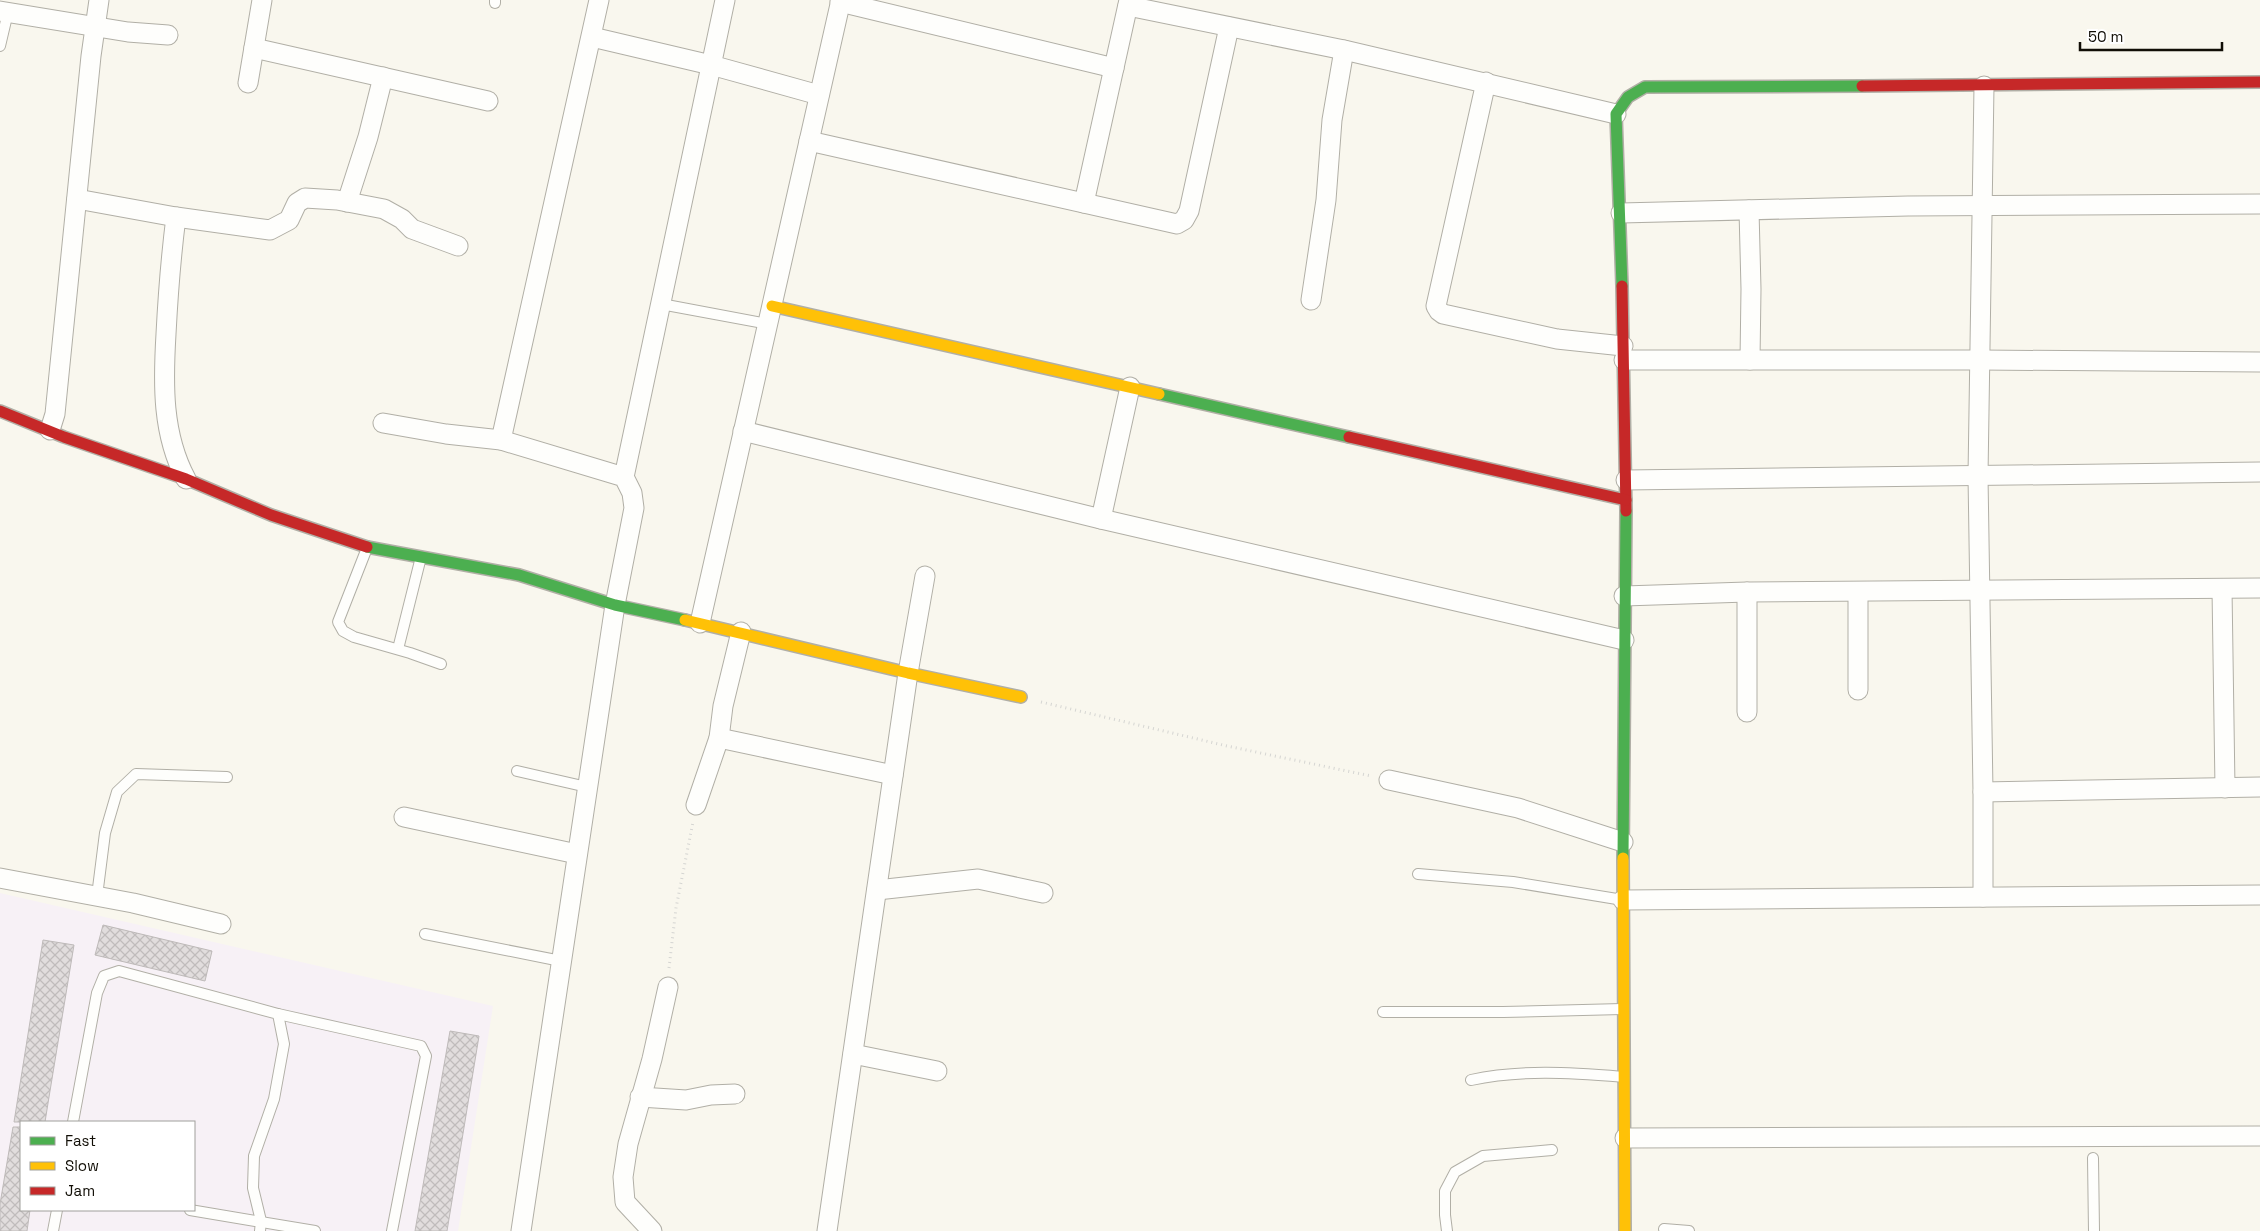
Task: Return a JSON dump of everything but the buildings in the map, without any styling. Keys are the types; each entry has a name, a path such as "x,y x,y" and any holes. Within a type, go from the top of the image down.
{"street":[{"path":"50,430 55,414 91,56 99,0"},
{"path":"248,83 262,0"},
{"path":"501,440 592,36 598,0"},
{"path":"521,1231 615,605 634,508 632,493 624,477 725,0"},
{"path":"700,623 841,1 1114,68"},
{"path":"1084,203 1129,3 1486,82 1616,114"},
{"path":"4,12 96,27 168,35"},
{"path":"809,141 1177,224 1184,220 1189,211 1229,26"},
{"path":"592,36 712,65 820,95"},
{"path":"254,48 488,101"},
{"path":"1310,300 1326,200 1332,120 1344,50"},
{"path":"347,202 368,137 383,77"},
{"path":"1486,82 1438,296 1437,310 1443,314 1624,353 1750,360 2260,362"},
{"path":"1625,1231 1623,842 1626,480 1621,213 1616,114 1620,104 1626,97 1645,87 1984,86 2260,82"},
{"path":"1982,898 1983,792 1978,476 1984,205 1984,86"},
{"path":"77,199 270,230 289,220 297,203 305,198 347,202 384,209 402,220 412,229 458,246"},
{"path":"1621,213 1984,205 2260,204"},
{"path":"1749,210 1750,360"},
{"path":"176,216 168,297 164,387 165,411 171,441 178,464 186,479"},
{"path":"772,306 1626,500"},
{"path":"1100,519 1130,387"},
{"path":"0,411 64,437 186,479 271,516 367,547 519,574 615,605 741,632 908,673 1020,697"},
{"path":"383,423 446,434 501,440 624,477"},
{"path":"744,432 1100,519 1624,640"},
{"path":"1626,480 2260,472"},
{"path":"827,1231 908,673 925,576"},
{"path":"1624,596 1747,592 2260,588"},
{"path":"2222,589 2225,788"},
{"path":"1747,592 1747,712"},
{"path":"1858,592 1858,690"},
{"path":"696,806 719,738 723,706 741,632"},
{"path":"719,738 893,775"},
{"path":"1389,780 1518,808 1623,842"},
{"path":"1983,792 2260,787"},
{"path":"404,816 578,854"},
{"path":"0,878 97,896 222,924"},
{"path":"877,890 978,880 1043,893"},
{"path":"1623,900 2260,895"},
{"path":"652,1231 625,1202 623,1177 628,1144 652,1059 668,986"},
{"path":"853,1054 937,1071"},
{"path":"640,1098 686,1100 711,1095 735,1094"},
{"path":"1624,1138 2260,1136"}],"lane":[{"path":"0,46 4,12"},
{"path":"661,304 768,324"},
{"path":"367,547 338,622 343,631 354,637 398,649 441,664"},
{"path":"398,649 421,556"},
{"path":"517,771 587,787"},
{"path":"97,896 105,833 117,792 136,774 227,777"},
{"path":"1418,874 1514,882 1623,900"},
{"path":"426,934 561,961"},
{"path":"73,1121 97,993 104,976 119,971 278,1014 421,1046 426,1056 392,1231"},
{"path":"1383,1012 1624,1009"},
{"path":"260,1226 253,1188 254,1156 274,1099 284,1044 278,1014"},
{"path":"1471,1080 1500,1074 1555,1071 1624,1077"},
{"path":"1447,1231 1444,1215 1445,1191 1456,1172 1483,1156 1552,1150"},
{"path":"2093,1158 2094,1231"},
{"path":"53,1231 57,1211"},
{"path":"194,1211 260,1226 315,1231"},
{"path":"1664,1229 1689,1231"}],"path":[{"path":"1020,697 1227,746 1389,780"},
{"path":"668,986 676,908 696,806"}],"shaded area":[{"path":"0,893 493,1006 458,1231 0,1231"}],"traffic: fast":[{"path":"1622,286 1616,114 1628,97 1645,87 1862,86"},
{"path":"1159,394 1349,437"},
{"path":"1623,858 1626,511"},
{"path":"367,547 519,575 615,605 685,620"}],"traffic: slow":[{"path":"772,306 1159,394"},
{"path":"685,620 908,673 1021,697"},
{"path":"1623,858 1625,1231"}],"traffic: jam":[{"path":"1862,86 2260,82"},
{"path":"1622,286 1626,511"},
{"path":"0,411 64,437 186,479 271,515 367,547"},
{"path":"1349,437 1626,500"}]}
